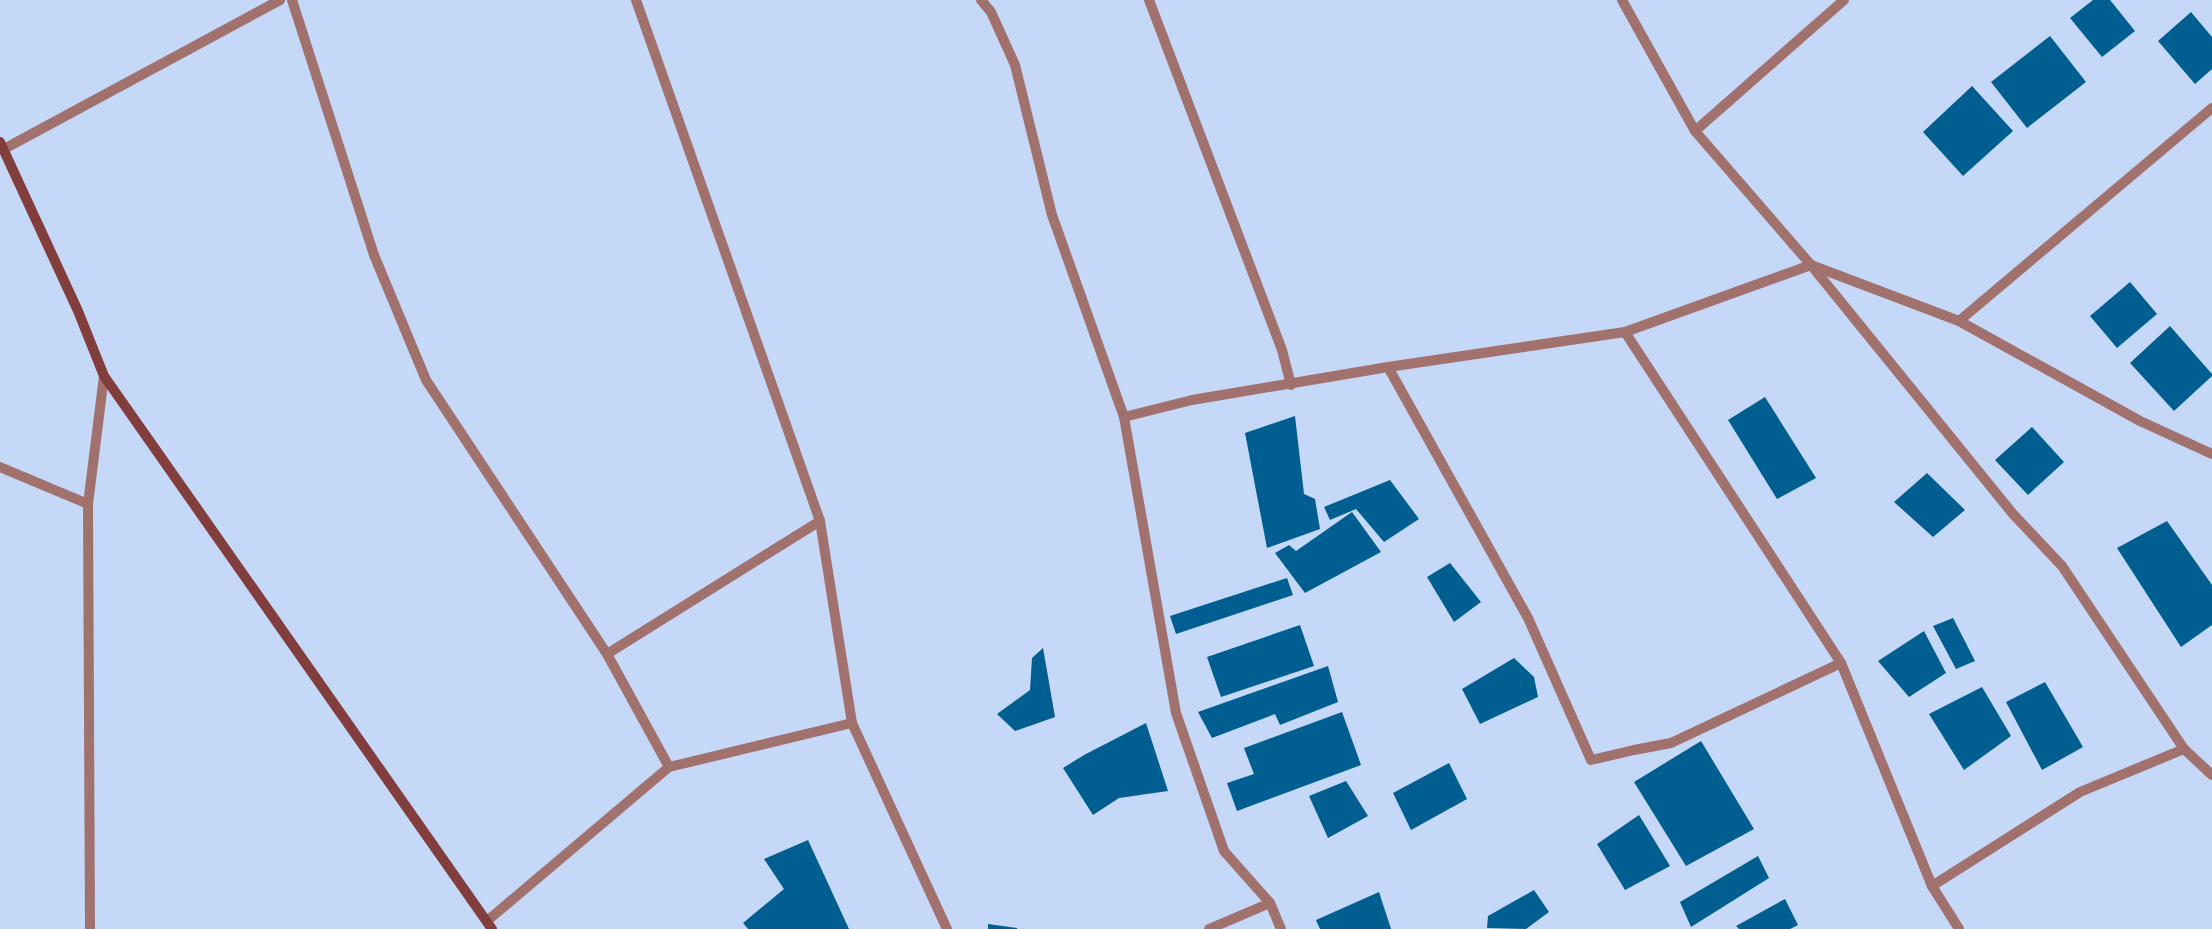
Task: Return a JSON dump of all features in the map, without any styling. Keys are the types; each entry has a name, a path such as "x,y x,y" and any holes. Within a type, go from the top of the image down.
{"main road":[{"path":"2,146 78,311 104,376 489,925"}],"street":[{"path":"2,146 280,0"},
{"path":"292,0 374,255 426,380 607,654 669,767"},
{"path":"636,0 820,521 852,723 947,929"},
{"path":"981,0 991,12 1015,65 1052,215 1124,417 1176,713 1224,851 1270,903 1280,929"},
{"path":"1149,0 1282,350 1291,385"},
{"path":"1622,0 1695,131 1811,265 2013,514 2062,566 2184,749 2212,775"},
{"path":"1695,131 1844,0"},
{"path":"1959,321 2212,108"},
{"path":"1124,417 1192,400 1291,385 1388,367 1625,332 1811,265 1959,321 2140,421 2212,454"},
{"path":"1625,332 1841,663 1932,886 1959,929"},
{"path":"1388,367 1528,618 1591,760 1671,744 1841,663"},
{"path":"90,929 88,504 104,376"},
{"path":"0,467 88,504"},
{"path":"607,654 820,521"},
{"path":"489,925 669,767 852,723"},
{"path":"1932,886 2080,792 2184,749"},
{"path":"1209,929 1270,903"}],"building":[{"path":"2093,0 2110,0 2135,31 2102,57 2070,18"},
{"path":"2191,12 2212,37 2212,69 2195,84 2158,41"},
{"path":"2050,36 2086,82 2027,128 1991,82"},
{"path":"1972,86 2013,131 1963,176 1923,132"},
{"path":"2130,282 2157,314 2117,348 2090,316"},
{"path":"2170,326 2212,374 2174,411 2130,363"},
{"path":"1765,397 1816,478 1777,499 1728,420"},
{"path":"1295,416 1304,494 1315,499 1320,529 1267,548 1245,433"},
{"path":"2032,427 2064,462 2028,495 1995,460"},
{"path":"1927,473 1965,510 1933,537 1894,502"},
{"path":"1390,480 1419,519 1384,542 1356,509 1330,520 1324,507"},
{"path":"1352,512 1381,552 1305,593 1275,553 1289,545 1296,551"},
{"path":"2167,521 2212,585 2212,625 2181,647 2117,548"},
{"path":"1450,563 1481,602 1454,622 1427,577"},
{"path":"1287,578 1293,595 1176,634 1170,616"},
{"path":"1953,618 1975,661 1956,669 1933,626"},
{"path":"1300,625 1314,666 1221,697 1207,657"},
{"path":"1924,631 1946,673 1909,697 1878,661"},
{"path":"1043,648 1055,717 1015,731 997,714 1030,690 1032,658"},
{"path":"1514,658 1534,677 1538,697 1480,724 1462,689"},
{"path":"1328,666 1338,702 1280,725 1275,714 1212,738 1198,712"},
{"path":"2045,682 2083,747 2042,770 2006,702"},
{"path":"1982,687 2011,736 1964,770 1929,714"},
{"path":"1342,712 1361,765 1237,811 1227,783 1254,774 1244,748"},
{"path":"1146,723 1168,791 1119,798 1093,815 1063,768"},
{"path":"1701,741 1754,829 1686,866 1634,782"},
{"path":"1449,763 1467,799 1411,830 1393,793"},
{"path":"1346,781 1368,816 1328,838 1309,796"},
{"path":"1639,815 1670,866 1625,890 1597,844"},
{"path":"808,840 849,929 748,929 743,923 784,889 764,859"},
{"path":"1758,856 1769,878 1691,927 1680,902"},
{"path":"1534,890 1549,912 1526,929 1487,928 1488,916"},
{"path":"1379,892 1391,929 1320,929 1316,920"},
{"path":"1785,899 1798,925 1790,929 1739,929 1736,926"},
{"path":"988,924 1017,928 1017,929 988,929"}]}
